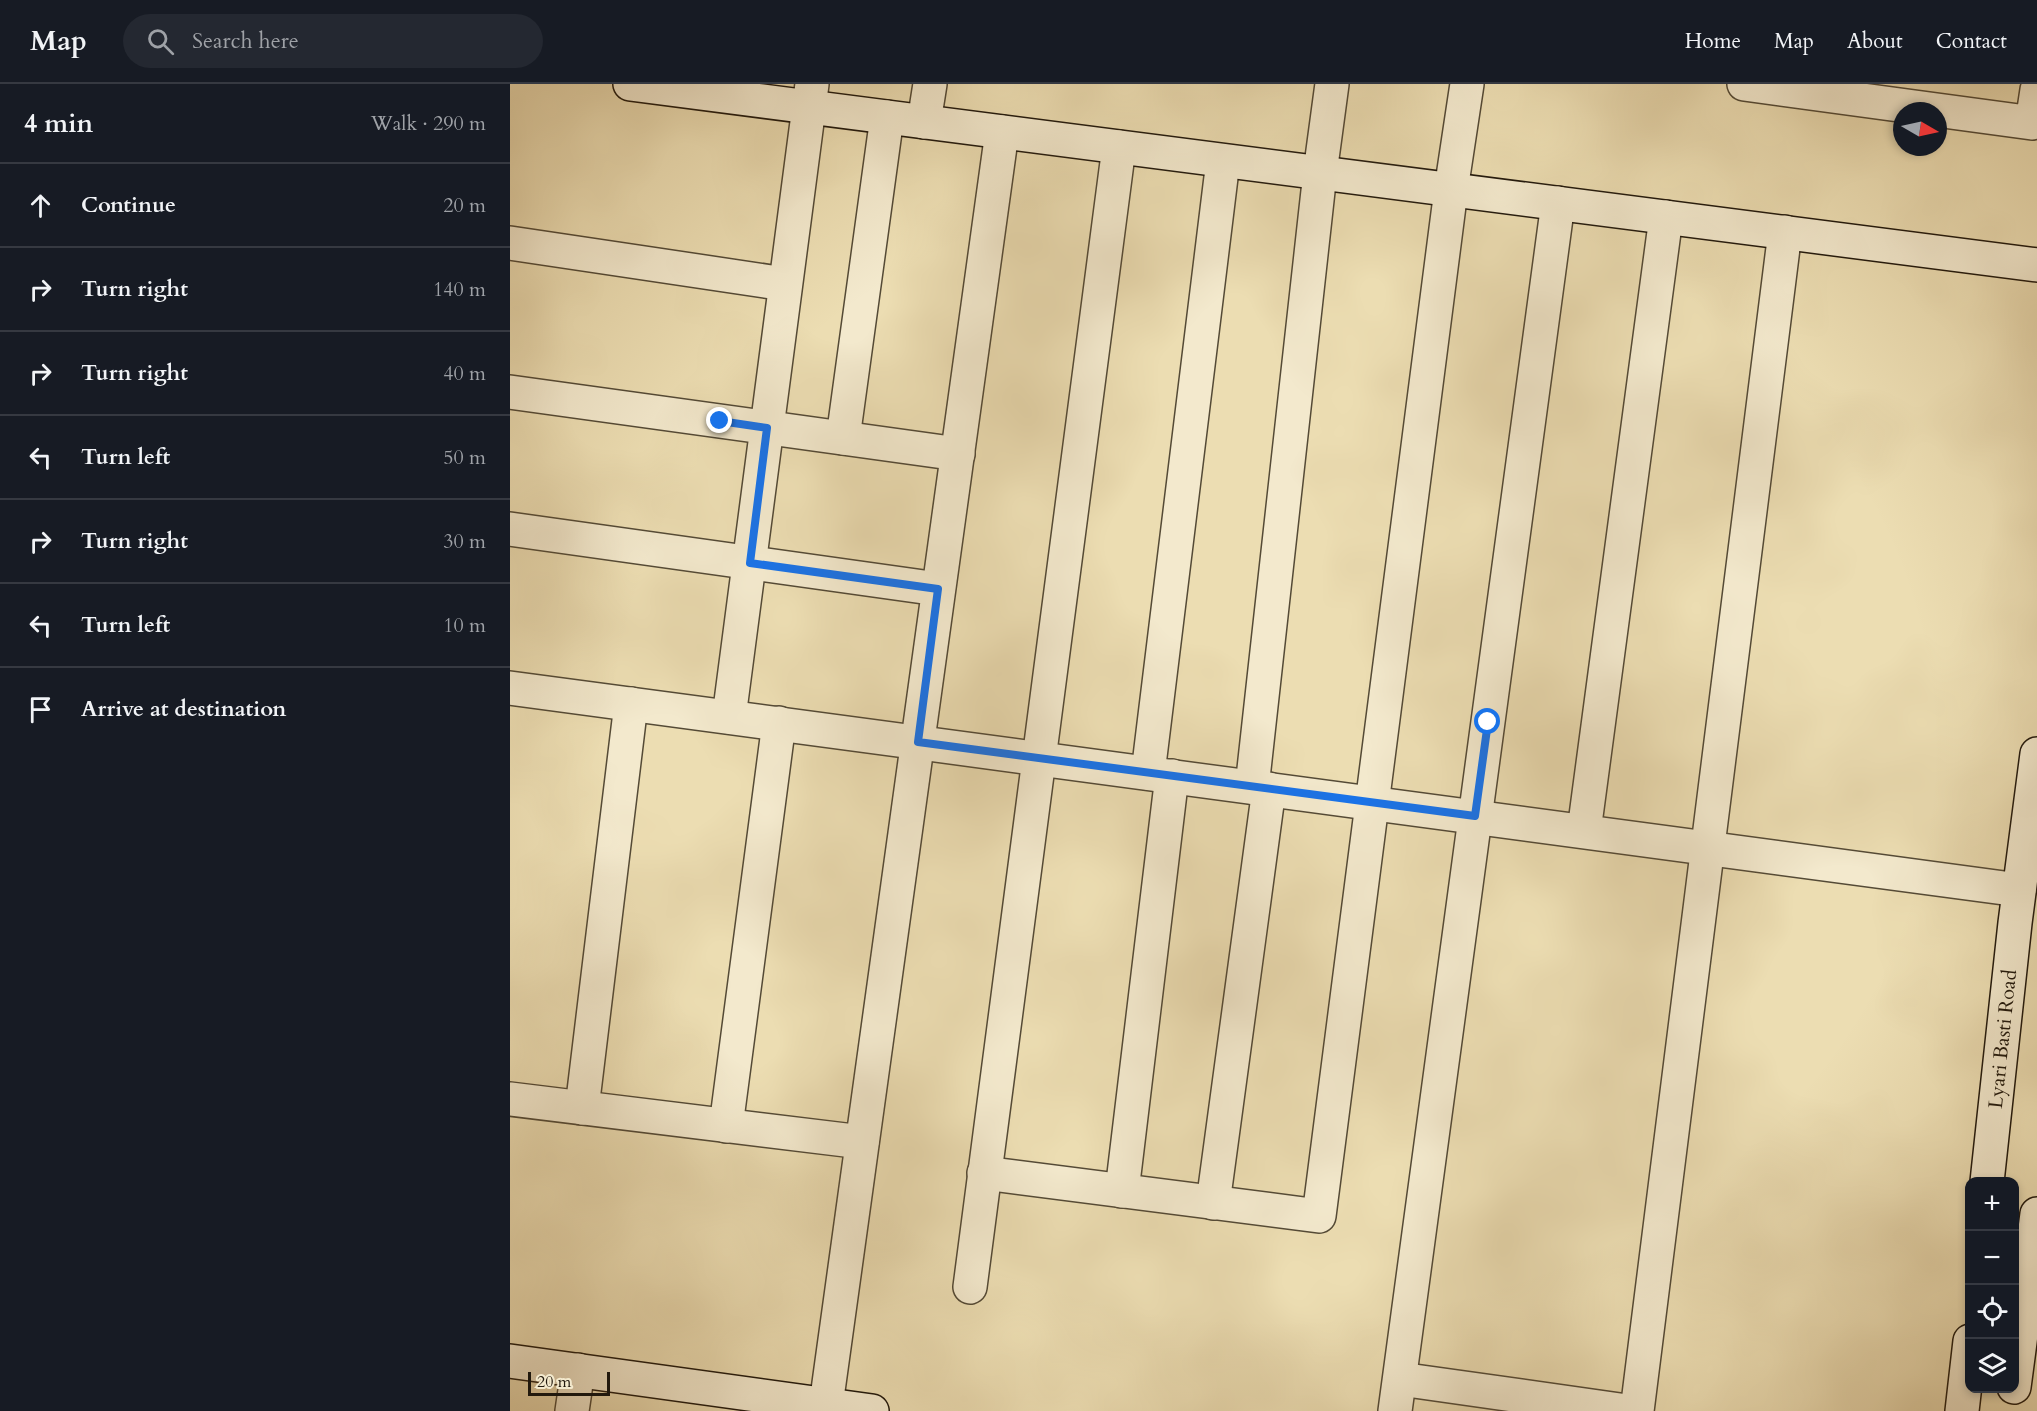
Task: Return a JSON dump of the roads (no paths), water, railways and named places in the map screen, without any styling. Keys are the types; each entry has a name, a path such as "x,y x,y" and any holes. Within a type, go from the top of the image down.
{"street":[{"path":"630,84 810,96 887,117 2037,265"},
{"path":"924,122 930,84"},
{"path":"1213,1203 1261,788 1320,173 1332,84"},
{"path":"984,1173 1319,1216 1451,190 1467,84"},
{"path":"1743,84 1951,98 2032,123 2037,90"},
{"path":"729,717 810,96"},
{"path":"843,438 887,117"},
{"path":"826,1405 1002,132"},
{"path":"970,1287 1119,147"},
{"path":"1122,1191 1160,774 1223,160"},
{"path":"1558,203 1397,1395 1627,1411"},
{"path":"1584,831 1666,217"},
{"path":"1637,1411 1785,232"},
{"path":"510,243 785,284"},
{"path":"510,392 958,454"},
{"path":"510,530 938,589"},
{"path":"510,688 2019,890"},
{"path":"582,1108 632,704"},
{"path":"726,1126 779,723"},
{"name":"Lyari Basti Road","path":"1988,1177 2019,890 2037,754"},
{"path":"510,1099 862,1143"},
{"path":"2019,1350 2037,1214"},
{"path":"510,1361 872,1411"},
{"path":"572,1411 578,1370"},
{"path":"1962,1411 1965,1385"},
{"path":"2012,1411 2014,1393"}]}
